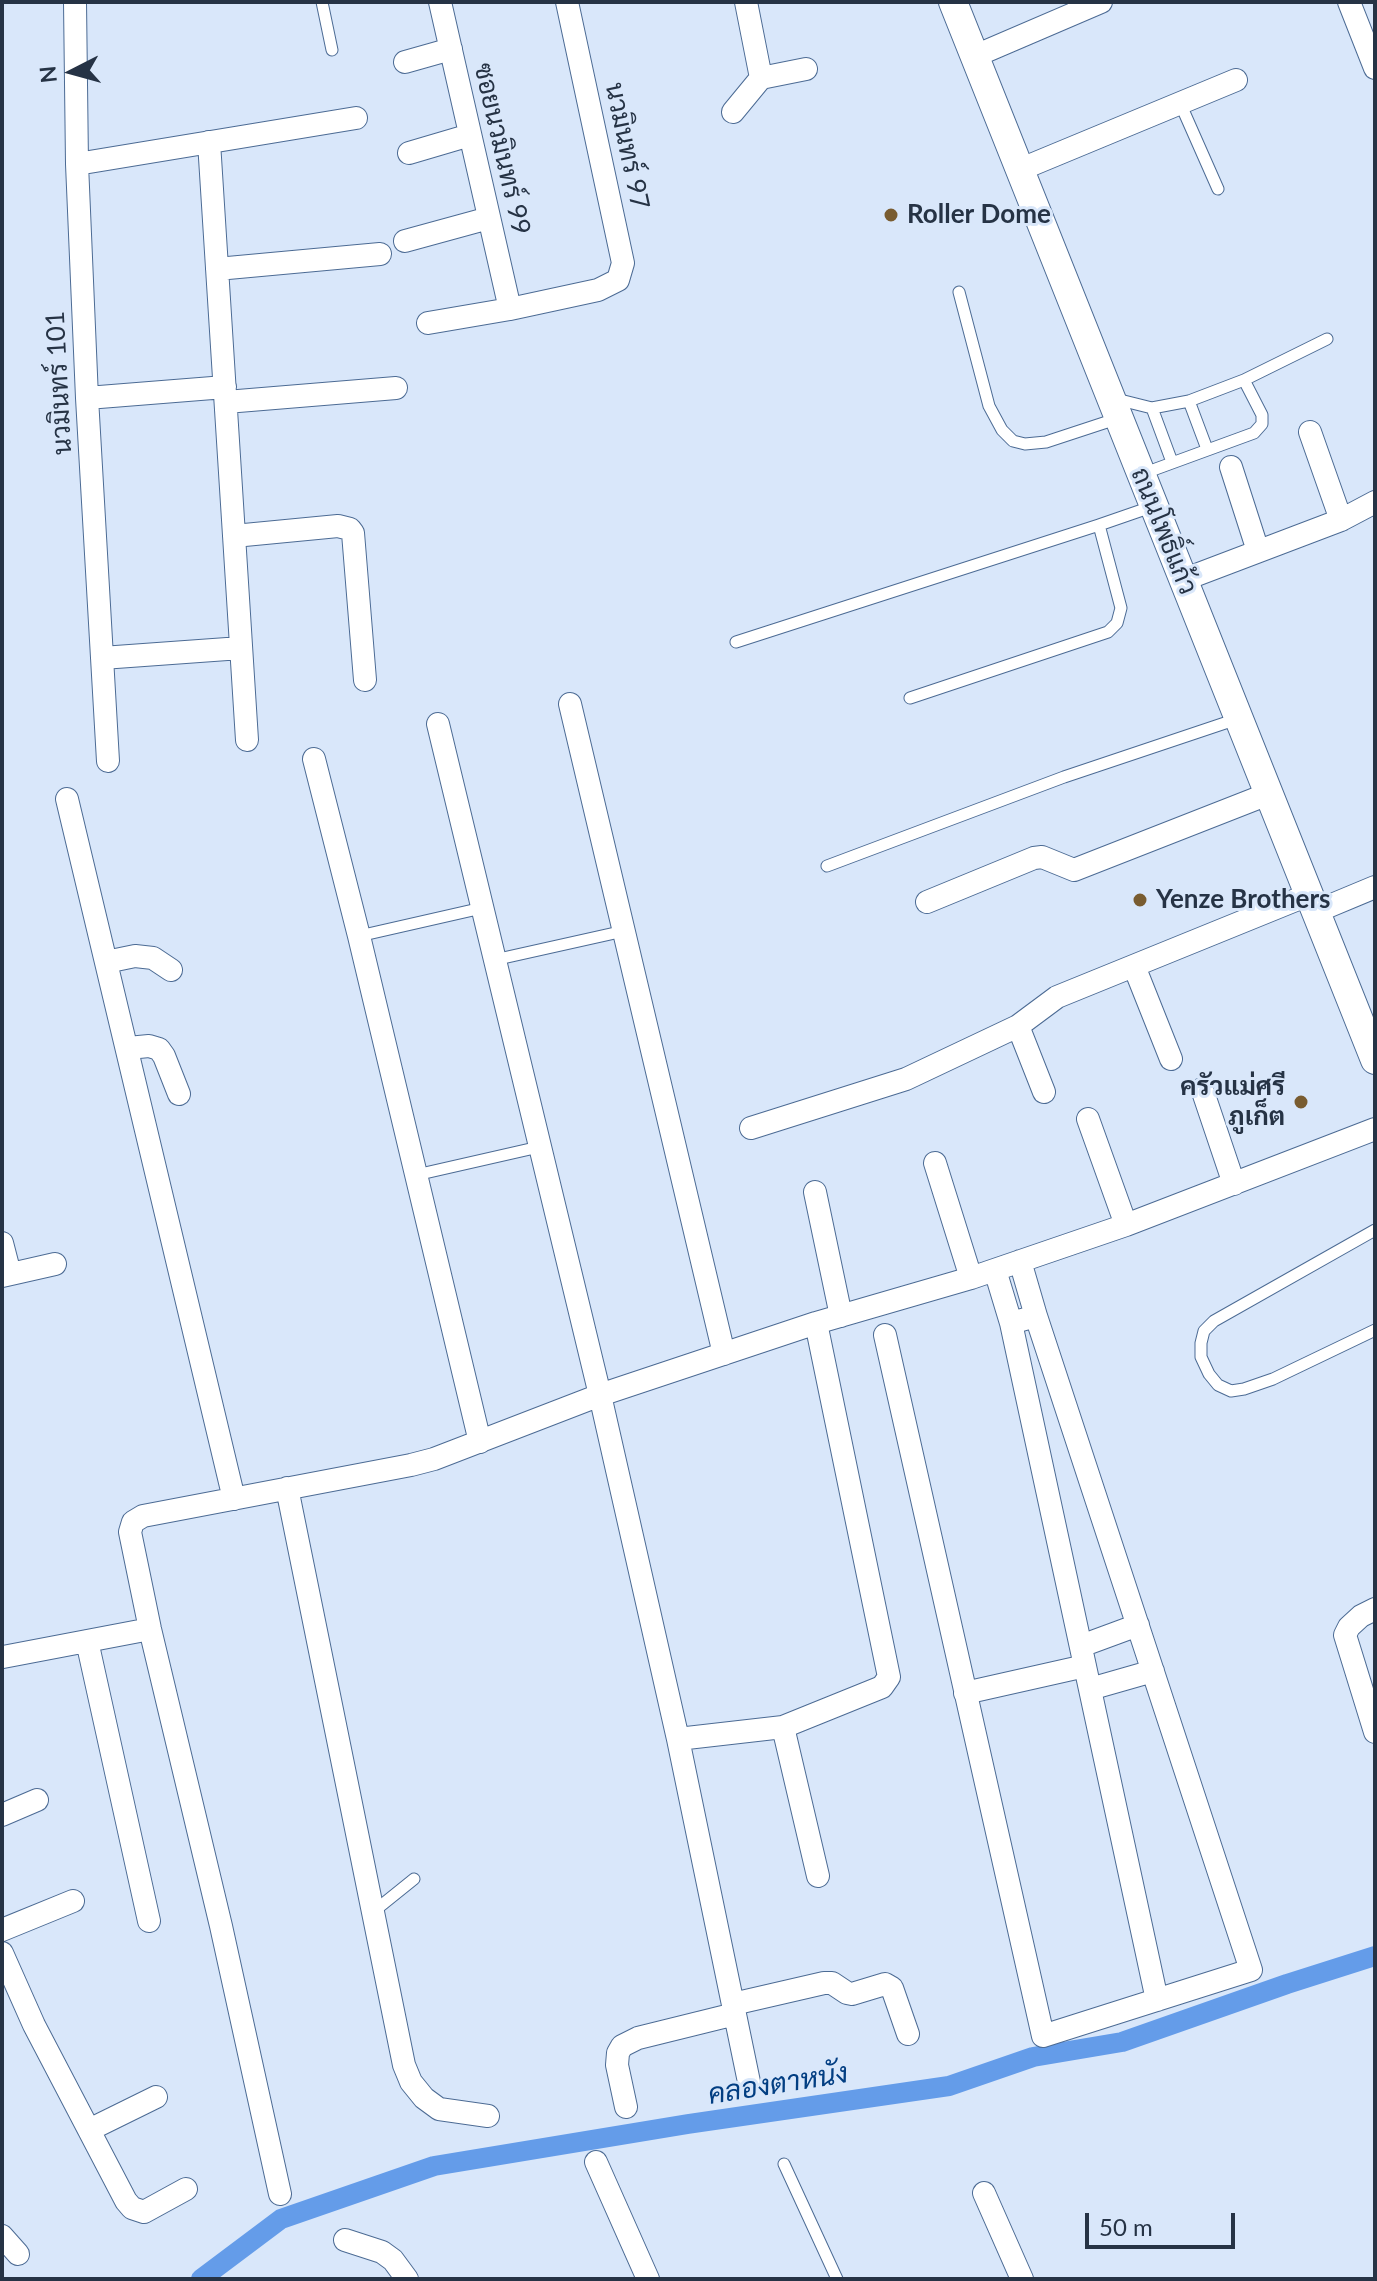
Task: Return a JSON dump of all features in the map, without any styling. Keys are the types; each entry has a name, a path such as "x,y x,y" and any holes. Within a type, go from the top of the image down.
{"street":[{"name":"นวมินทร์ 101","path":"75,2 77,164 87,398 108,761"},
{"name":"ซอยนวมินทร์ 99","path":"440,2 510,309"},
{"name":"นวมินทร์ 97","path":"510,309 598,290 618,280 623,263 567,2"},
{"path":"746,2 761,78"},
{"name":"ถนนโพธิ์แก้ว","path":"953,2 1375,1059"},
{"path":"975,56 1101,2"},
{"path":"1349,2 1375,68"},
{"path":"405,62 451,49"},
{"path":"733,112 761,78 806,69"},
{"path":"1019,170 1236,80"},
{"path":"77,164 356,118"},
{"path":"409,153 470,135"},
{"path":"209,142 247,740"},
{"path":"405,241 489,218"},
{"path":"217,269 380,254"},
{"path":"428,323 510,309"},
{"path":"87,398 396,388"},
{"path":"1310,432 1341,520"},
{"path":"1231,467 1258,551"},
{"path":"1183,580 1341,520 1375,502"},
{"path":"234,536 338,526 350,529 353,533 365,680"},
{"path":"102,658 241,648"},
{"path":"570,704 724,1354"},
{"path":"438,724 600,1395 678,1739 749,2082"},
{"path":"314,759 480,1442"},
{"path":"927,902 1034,858 1042,857 1074,870 1268,794"},
{"path":"67,799 234,1499"},
{"path":"751,1128 906,1079 1018,1026 1057,997 1134,966 1311,903 1375,887"},
{"path":"106,962 135,956 153,958 171,970"},
{"path":"1134,966 1171,1059"},
{"path":"1018,1026 1044,1092"},
{"path":"128,1048 149,1046 159,1049 179,1094"},
{"path":"1202,1089 1234,1184"},
{"path":"1088,1119 1126,1225"},
{"path":"280,2194 221,1926 150,1629 130,1532 133,1522 143,1516 411,1465 600,1395 816,1323 971,1278 1126,1225 1375,1129"},
{"path":"935,1163 971,1278"},
{"path":"815,1192 841,1316"},
{"path":"2,1243 6,1275 55,1264"},
{"path":"885,1335 1043,2036 1251,1970 1020,1261"},
{"path":"995,1270 1011,1323 1157,2000"},
{"path":"1011,1323 1036,1316"},
{"path":"678,1739 783,1727 882,1687 889,1677 816,1323"},
{"path":"1032,1418 1066,1407"},
{"path":"287,1488 404,2065 411,2082 424,2098 439,2109 488,2116"},
{"path":"1375,1609 1361,1616 1345,1635 1375,1732"},
{"path":"965,1693 1083,1656 1138,1625"},
{"path":"3,1657 150,1629"},
{"path":"87,1641 149,1921"},
{"path":"1090,1689 1153,1671"},
{"path":"783,1727 818,1876"},
{"path":"2,1815 37,1800"},
{"path":"2,1930 73,1901"},
{"path":"2,1953 34,2025 126,2201 132,2208 144,2212 186,2189"},
{"path":"626,2107 617,2065 622,2046 638,2038 824,1983 832,1983 852,1994 885,1984 892,1988 908,2034"},
{"path":"89,2130 156,2097"},
{"path":"596,2162 648,2279"},
{"path":"984,2193 1022,2279"},
{"path":"2,2236 18,2254"},
{"path":"345,2240 382,2252 393,2260 407,2279"}],"lane":[{"path":"322,2 332,50"},
{"path":"1180,103 1218,189"},
{"path":"959,292 989,406 1002,430 1013,441 1025,444 1046,442 1115,408 1152,408 1189,401 1244,380 1327,339"},
{"path":"1142,474 1254,433 1262,424 1262,415 1244,380"},
{"path":"1189,401 1207,449"},
{"path":"1152,408 1172,462"},
{"path":"736,642 1154,506"},
{"path":"910,698 1108,632 1117,623 1121,608 1099,525"},
{"path":"827,866 1064,777 1239,718"},
{"path":"359,936 482,908"},
{"path":"494,960 624,931"},
{"path":"416,1175 539,1147"},
{"path":"1375,1230 1214,1321 1204,1331 1201,1357 1218,1385 1231,1391 1244,1389 1273,1379 1375,1330"},
{"path":"373,1913 414,1879"},
{"path":"784,2164 837,2279"}],"waterway":[{"name":"คลองตาหนัง","path":"201,2279 281,2219 434,2166 688,2124 949,2086 1033,2057 1122,2042 1375,1956"}],"place":[{"name":"Roller Dome","path":"891,215"},
{"name":"Yenze Brothers","path":"1140,900"},
{"name":"ครัวแม่ศรี ภูเก็ต","path":"1301,1102"}]}
